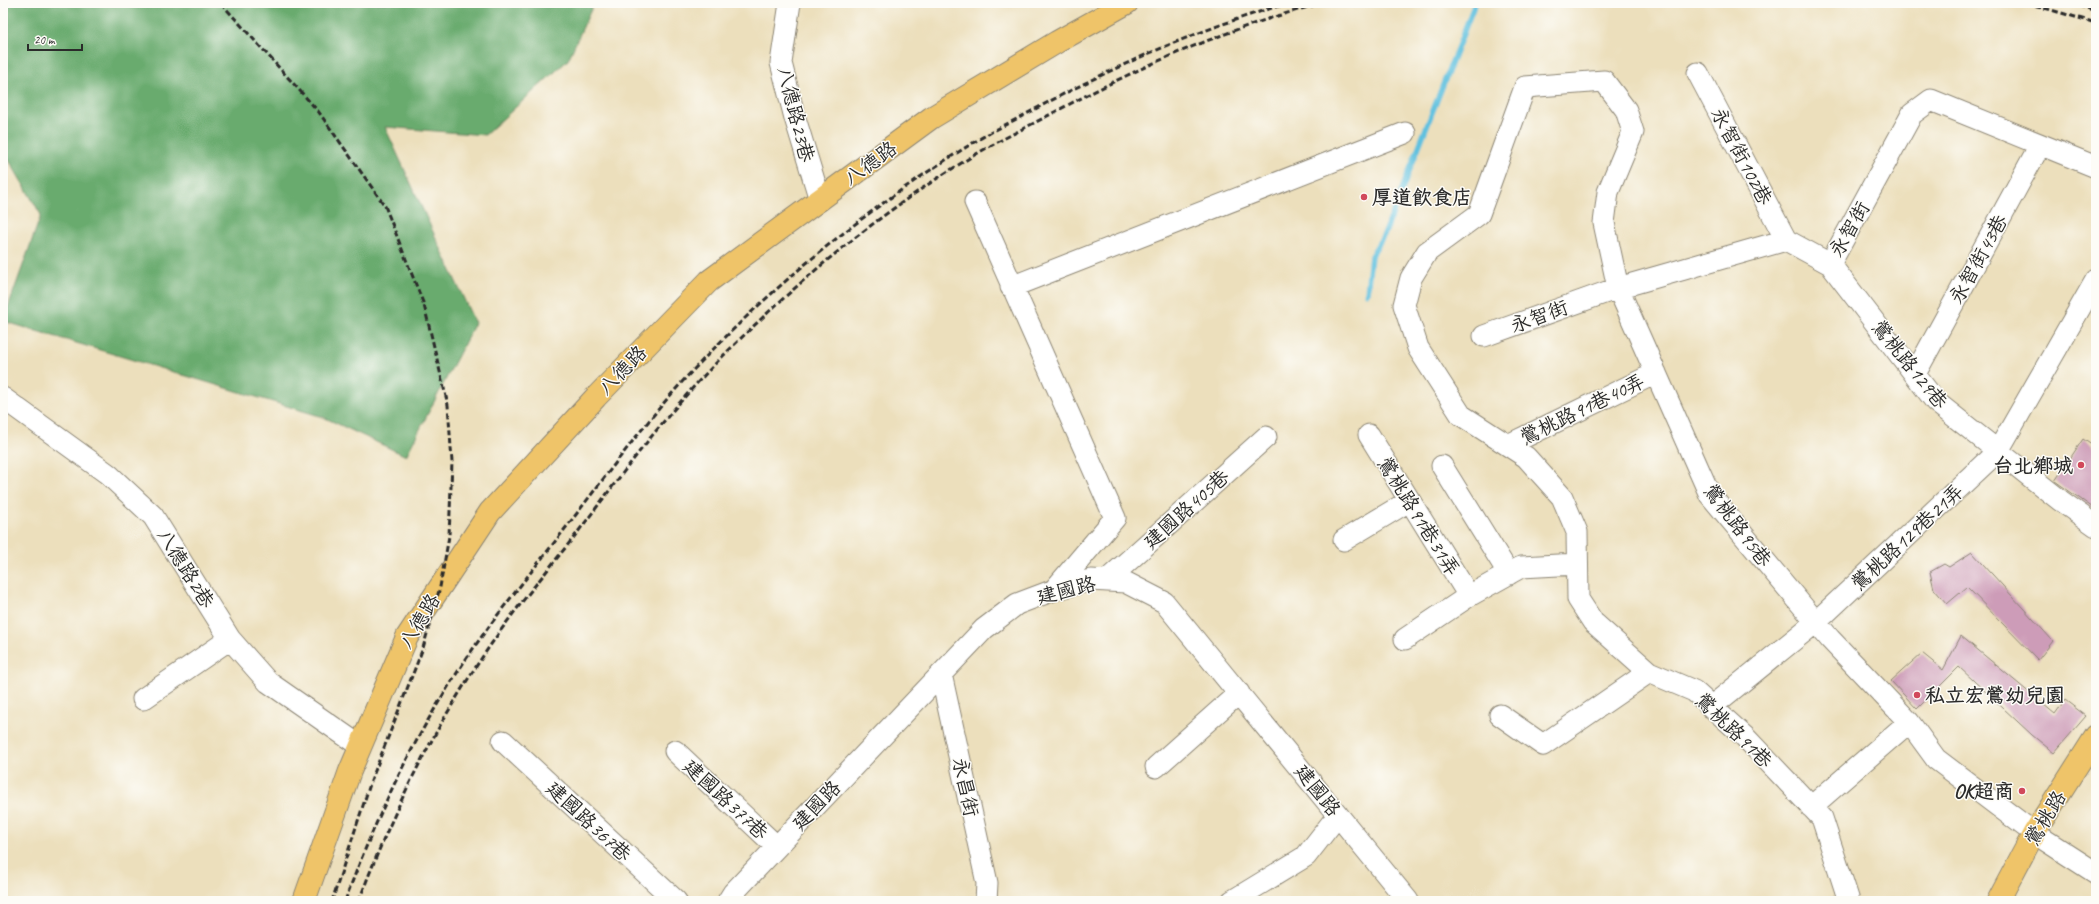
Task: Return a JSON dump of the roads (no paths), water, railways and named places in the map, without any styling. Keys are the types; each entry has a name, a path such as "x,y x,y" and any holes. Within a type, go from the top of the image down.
{"main road":[{"name":"八德路","path":"304,901 360,746 407,637 490,512 596,397 709,281 931,118 1057,42 1127,3"},
{"name":"鶯桃路","path":"1998,901 2034,834 2096,736"}],"street":[{"name":"八德路23巷","path":"790,3 781,62 820,200"},
{"name":"永智街102巷","path":"1698,73 1786,240"},
{"name":"鶯桃路91巷","path":"1634,132 1626,110 1604,81 1525,87 1479,214 1427,252 1411,278 1404,305 1418,348 1461,415 1526,457 1562,497 1577,532 1578,598 1592,622 1649,672 1694,691 1744,736 1822,818 1850,901"},
{"name":"永智街","path":"1484,336 1618,288 1786,240 1830,264 1912,114 1932,100 2096,167"},
{"name":"鶯桃路95巷","path":"1634,132 1608,192 1604,223 1618,288 1710,495 1816,622 1909,722 1936,759 2034,834 2096,873"},
{"path":"1011,287 1405,133"},
{"name":"永智街43巷","path":"1915,374 2040,145"},
{"path":"975,202 1011,287 1115,518 1054,590"},
{"name":"鶯桃路129巷","path":"1830,264 1936,402 2061,501 2096,526"},
{"name":"鶯桃路129巷21弄","path":"1712,707 1816,622 1998,451 2096,280"},
{"name":"鶯桃路91巷40弄","path":"1508,445 1656,373"},
{"name":"八德路2巷","path":"3,398 108,474 153,516 230,639 268,682 360,746"},
{"name":"鶯桃路91巷31弄","path":"1369,435 1469,596"},
{"name":"建國路405巷","path":"1106,581 1266,437"},
{"path":"1442,466 1509,574"},
{"path":"1344,540 1410,501"},
{"name":"鶯桃路91巷31弄","path":"1405,639 1469,596 1521,567 1577,564"},
{"name":"建國路","path":"728,901 733,893 776,846 984,629 1017,604 1054,590 1090,580 1124,582 1164,602 1408,901"},
{"path":"143,699 230,639"},
{"path":"1500,715 1543,744 1649,672"},
{"name":"永昌街","path":"941,674 987,883 986,901"},
{"path":"1156,767 1239,693"},
{"path":"1811,808 1909,722"},
{"name":"建國路367巷","path":"503,742 676,901"},
{"name":"建國路377巷","path":"675,751 776,846"},
{"path":"1232,901 1306,856 1338,815"}],"waterway":[{"path":"1367,293 1371,256 1385,233 1475,3"}],"railway":[{"path":"221,3 318,111 385,206 424,305 448,405 452,462 449,536 440,587 423,648 371,781 332,901"},
{"path":"345,901 380,814 422,730 480,638 651,418 682,382 747,316 817,254 854,225 929,171 986,135 1099,76 1161,48 1224,24 1289,3"},
{"path":"359,901 372,867 418,766 454,702 494,640 643,447 679,404 717,362 777,304 874,223 908,198 987,148 1117,80 1184,50 1252,24 1323,3"},
{"path":"2027,3 2096,23"},
{"path":"2070,3 2096,11"}],"place":[{"name":"厚道飲食店","path":"1364,197"},
{"name":"台北鄉城","path":"2081,465"},
{"name":"私立宏鶯幼兒園","path":"1917,695"},
{"name":"OK超商","path":"2022,791"}]}
